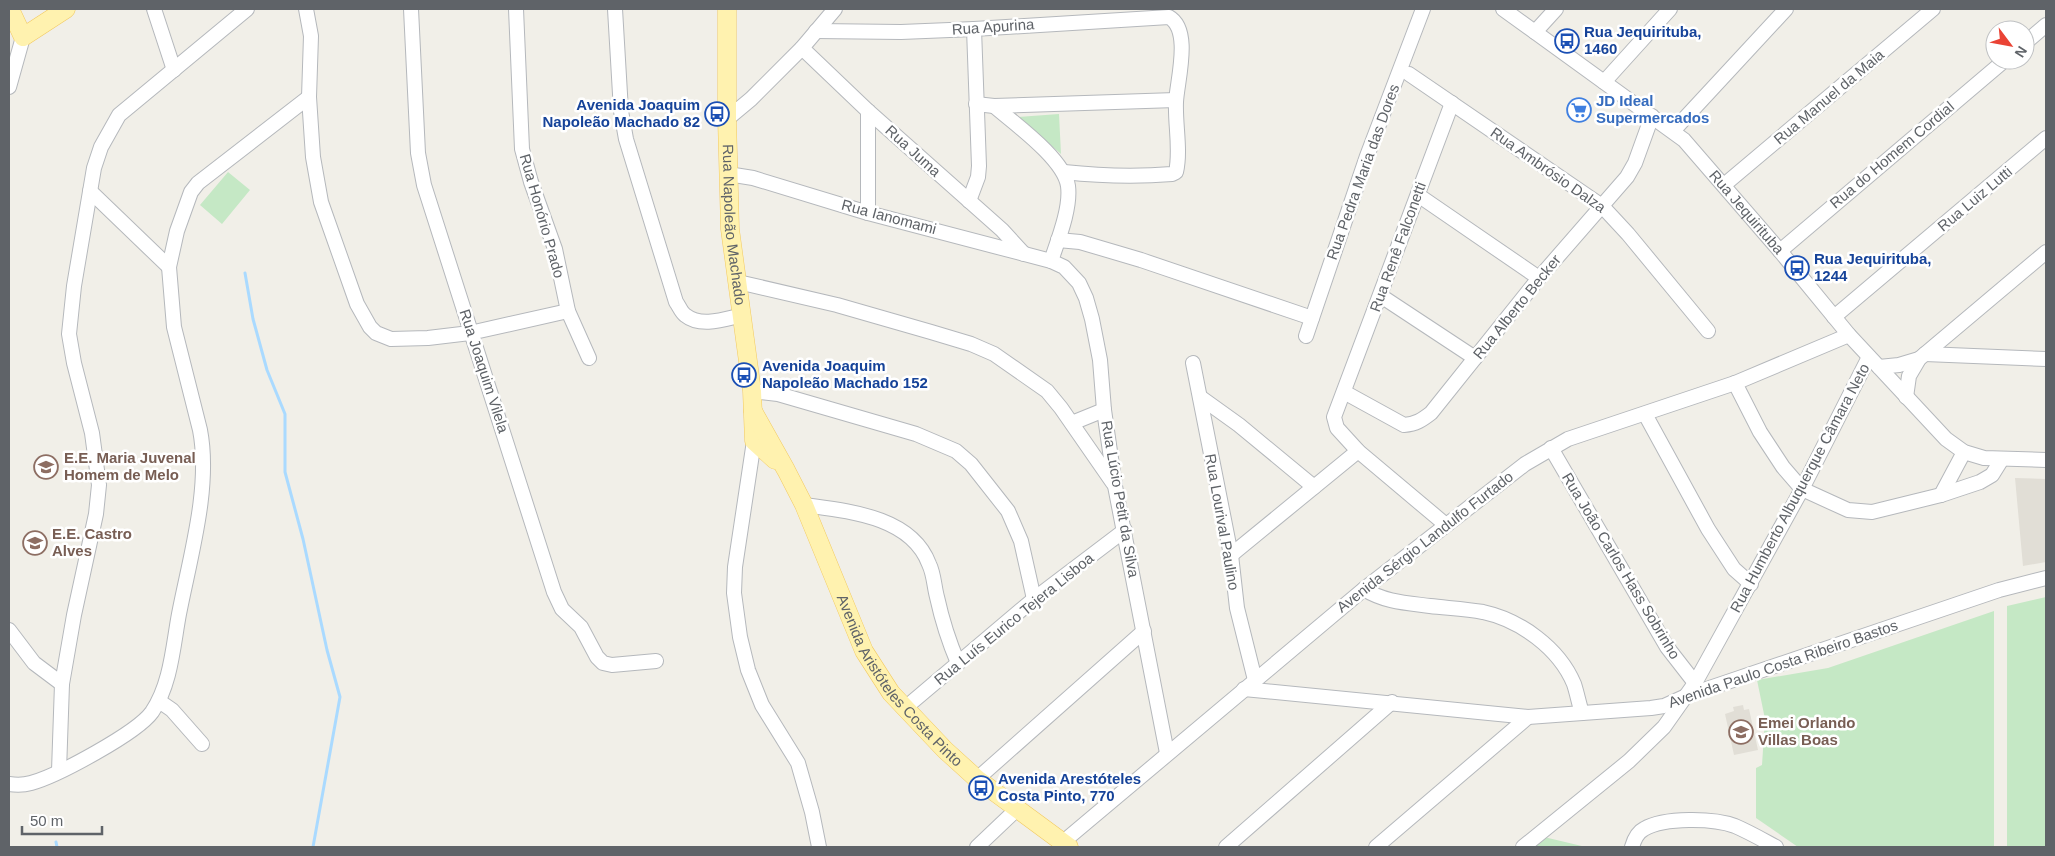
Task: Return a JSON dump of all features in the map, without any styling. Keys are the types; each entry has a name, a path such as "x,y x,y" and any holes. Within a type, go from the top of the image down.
{"main road":[{"path":"10,9 16,41 66,9"},
{"name":"Rua Napoleão Machado","path":"727,9 730,229 752,391 754,441"},
{"name":"Avenida Aristóteles Costa Pinto","path":"752,411 804,505 864,651 891,693 977,779 1064,846"},
{"name":"Avenida Aristóteles Costa Pinto","path":"754,441 786,470"}],"street":[{"path":"154,9 174,70"},
{"path":"60,771 62,684 74,615 96,514 99,486 92,433 74,363 69,334 74,286 94,168 101,148 119,115 247,9"},
{"path":"306,9 311,36 310,97 313,157 321,202 365,321 376,333 391,339 428,338 470,333 568,311"},
{"name":"Rua Joaquim Vilela","path":"411,9 418,153 422,176 470,333 487,379 554,592 562,609 580,627 603,663 612,666 656,661"},
{"name":"Rua Honório Prado","path":"516,9 522,149 531,182 555,249 568,311 589,358"},
{"path":"615,9 621,111 626,139 676,302 684,315 700,322 743,315"},
{"path":"727,119 747,103 802,48 836,9"},
{"name":"Rua Pedra Maria das Dores","path":"1306,336 1364,164 1423,9"},
{"name":"Rua Jequirituba","path":"1503,9 1673,130 1690,146 1780,250 1849,335 1946,439 1964,452 1984,458 2046,460"},
{"path":"1535,32 1556,9"},
{"path":"1604,82 1670,9"},
{"path":"1673,130 1786,9"},
{"name":"Rua Manuel da Maia","path":"1724,185 1933,9"},
{"name":"Rua Apurina","path":"816,31 901,32 1169,17 1176,22 1181,42 1182,67 1176,100"},
{"path":"2035,34 2046,25"},
{"path":"969,200 978,177 979,166 974,29"},
{"path":"9,88 16,41"},
{"name":"Rua Juma","path":"802,48 868,111 1002,230 1024,254"},
{"name":"Rua do Homem Cordial","path":"1780,250 1993,70"},
{"name":"Rua Ambrósio Dalza","path":"1409,74 1602,206 1628,234 1708,331"},
{"path":"9,784 29,784 60,771 136,728 151,713 158,701 170,659 194,543 202,470 202,442 174,327 169,267 177,231 191,192 198,183 310,97"},
{"path":"976,104 994,106 1176,100 1176,172 1172,174 1137,176 1106,176 1064,172"},
{"name":"Rua Renê Falconetti","path":"1358,451 1344,437 1335,423 1336,409 1452,103"},
{"path":"994,106 1054,159 1064,172 1068,187 1068,201 1051,261"},
{"path":"868,111 868,213"},
{"name":"Rua Alberto Becker","path":"1344,392 1395,422 1404,425 1413,424 1431,413 1539,278 1627,177 1635,163 1652,116"},
{"path":"868,142 890,131"},
{"name":"Rua Luiz Lutti","path":"1834,317 2046,138"},
{"name":"Rua Ianomami","path":"728,174 753,178 868,213 1051,261"},
{"path":"90,191 169,267"},
{"path":"1418,195 1539,278"},
{"path":"1058,240 1080,242 1141,260 1312,318"},
{"path":"1906,396 1909,376 1922,357 2046,252"},
{"name":"Rua Lúcio Petit da Silva","path":"1051,261 1064,267 1072,274 1086,298 1100,360 1104,410 1115,486 1167,753"},
{"path":"738,282 837,305 971,344 994,354 1047,391 1072,423 1115,486"},
{"path":"1380,296 1475,358"},
{"name":"Avenida Sérgio Landulfo Furtado","path":"1064,846 1167,753 1364,589 1525,464 1568,439 1735,383 1849,335"},
{"name":"Rua Humberto Albuquerque Câmara Neto","path":"1523,847 1629,761 1664,727 1686,696 1752,584 1869,357"},
{"path":"1879,367 1899,366 1922,357 2046,359"},
{"name":"Rua Lourival Paulino","path":"1193,363 1230,555 1250,684"},
{"path":"1735,383 1760,432 1778,460 1802,489 1848,510 1872,512 1941,495 1980,482 1992,475 2002,460"},
{"path":"752,391 778,394 907,431 956,451 971,464 1008,511 1024,554 1034,599"},
{"path":"1200,397 1244,429 1314,487"},
{"path":"1072,423 1104,410"},
{"path":"1645,414 1708,528 1734,569 1752,584"},
{"path":"754,441 735,567 734,593 739,630 748,670 762,705 798,763 820,847"},
{"name":"Rua João Carlos Hass Sobrinho","path":"1551,448 1667,647 1695,683"},
{"path":"1230,555 1358,451 1446,525"},
{"path":"1941,495 1964,452"},
{"path":"804,505 875,519 898,528 918,544 930,565 944,625 958,663"},
{"name":"Rua Luís Eurico Tejera Lisboa","path":"905,708 1034,599 1125,530"},
{"name":"Avenida Paulo Costa Ribeiro Bastos","path":"1250,684 1528,717 1664,706 1686,696 1999,590 2046,578"},
{"path":"1364,589 1382,598 1484,613 1513,623 1532,634 1550,649 1564,666 1574,684 1582,713"},
{"path":"9,630 34,662 62,684"},
{"path":"977,779 1144,631"},
{"path":"158,701 172,710 202,744"},
{"path":"1226,847 1392,702"},
{"path":"1376,847 1528,717"},
{"path":"977,847 1017,809"},
{"path":"1632,847 1640,832 1652,826 1667,822 1710,820 1734,826 1776,847"}],"shaded area":[{"path":"2015,478 2046,479 2046,562 2023,566"},
{"name":"Emei Orlando Villas Boas","path":"1743,705 1744,710 1749,709 1758,750 1734,755 1725,714 1734,711 1733,707"}],"green space":[{"path":"1059,114 1061,154 1018,117"},
{"path":"228,172 250,190 222,224 200,205"},
{"path":"2046,597 2046,847 2007,847 2007,606"},
{"path":"1994,611 1994,847 1798,847 1756,818 1756,768 1762,765 1765,719 1757,680 1828,668"},
{"path":"1544,837 1586,847 1532,847"}],"waterway":[{"path":"245,273 253,319 267,370 285,414 285,472 303,539 327,650 340,697 313,847"},
{"path":"56,842 57,847"}],"place":[{"name":"Rua Jequirituba, 1460","path":"1567,41"},
{"name":"JD Ideal Supermercados","path":"1579,110"},
{"name":"Avenida Joaquim Napoleão Machado 82","path":"717,114"},
{"name":"Rua Jequirituba, 1244","path":"1797,268"},
{"name":"Avenida Joaquim Napoleão Machado 152","path":"744,375"},
{"name":"E.E. Maria Juvenal Homem de Melo","path":"46,467"},
{"name":"E.E. Castro Alves","path":"35,543"},
{"name":"Emei Orlando Villas Boas","path":"1741,732"},
{"name":"Avenida Arestóteles Costa Pinto, 770","path":"981,788"}]}
